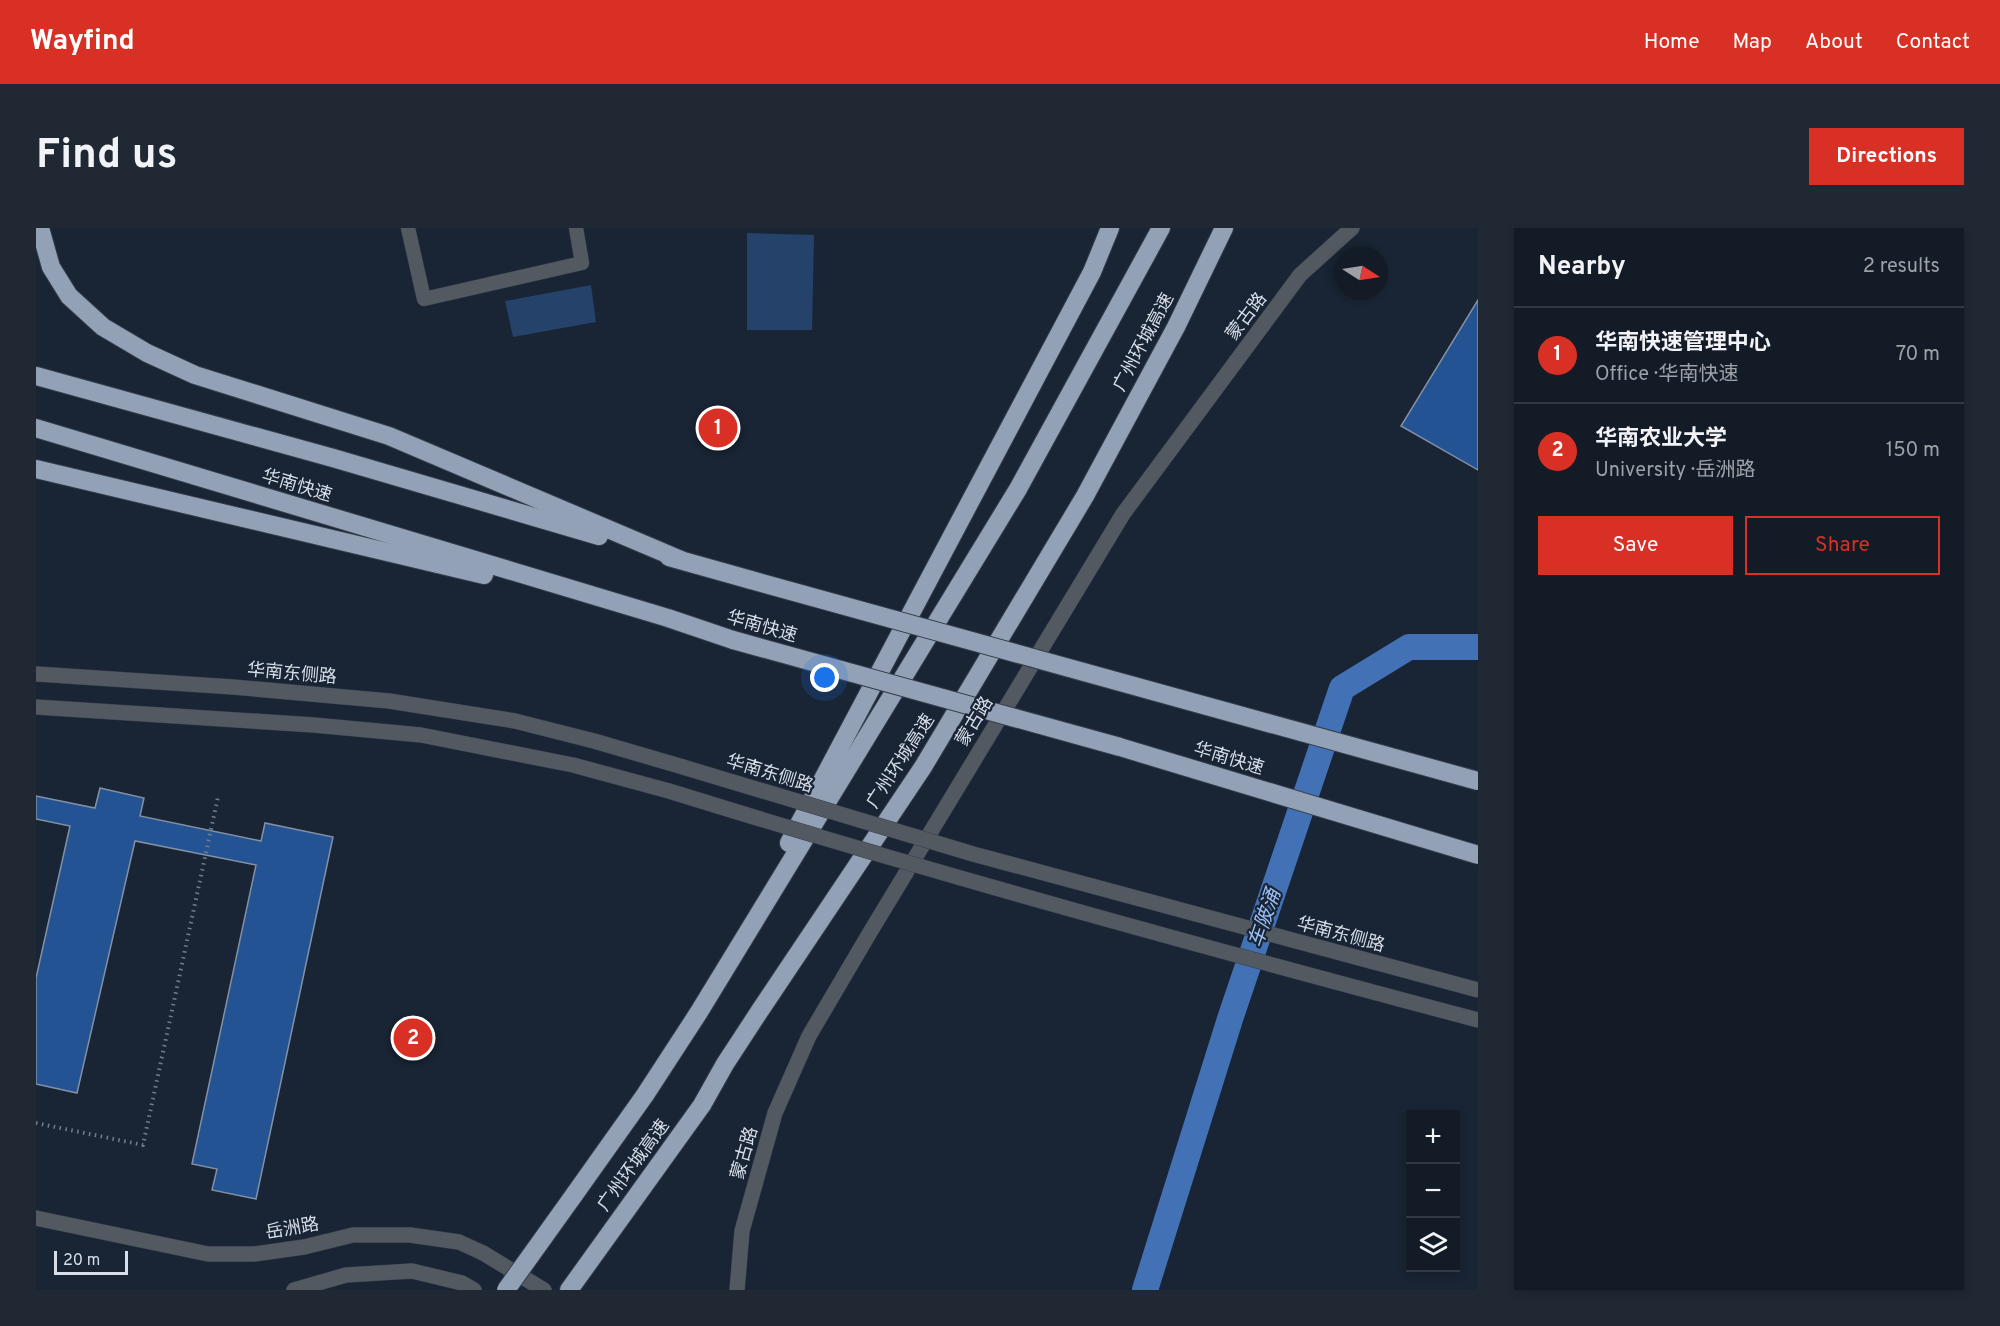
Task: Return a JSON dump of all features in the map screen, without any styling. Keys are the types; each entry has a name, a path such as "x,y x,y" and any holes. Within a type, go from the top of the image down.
{"highway":[{"path":"40,228 51,267 69,296 103,327 147,353 195,375 389,436 681,560"},
{"path":"699,1012 1092,272 1110,228"},
{"name":"广州环城高速","path":"506,1290 645,1095 699,1012 1018,489 1161,228"},
{"name":"广州环城高速","path":"569,1290 702,1106 725,1064 923,767 1086,496 1176,327 1224,228"},
{"name":"华南快速","path":"36,376 333,458 751,580 1478,781"},
{"name":"华南快速","path":"36,428 668,618 733,640 1120,747 1478,855"},
{"path":"36,469 668,618"}],"street":[{"name":"蒙古路","path":"737,1290 742,1232 775,1113 809,1036 1123,514 1300,275 1352,228"},
{"name":"华南东侧路","path":"36,674 244,688 389,701 515,721 594,741 973,854 1478,990"},
{"path":"36,707 314,725 421,735 573,765 1276,966 1478,1020"},
{"name":"岳洲路","path":"36,1218 208,1254 254,1254 304,1247 354,1235 399,1235 459,1242 483,1252 544,1290"},
{"path":"294,1290 346,1275 412,1271 462,1283 474,1290"}],"lane":[{"path":"408,228 424,299 582,263 576,228"}],"path":[{"path":"36,1124 143,1145 218,797"}],"shaded area":[{"path":"747,233 814,235 812,330 747,330"},
{"path":"591,285 596,322 513,337 505,301"}],"building":[{"path":"1478,300 1478,470 1401,426"},
{"path":"100,788 144,798 140,816 261,841 265,823 333,837 256,1199 212,1190 217,1169 192,1164 256,865 135,841 77,1093 36,1084 36,978 70,826 36,819 36,796 95,808"}],"waterway":[{"name":"车陂涌","path":"1145,1290 1230,1019 1342,688 1409,647 1478,647"}],"place":[{"name":"华南快速管理中心","path":"718,428"},
{"name":"华南农业大学","path":"413,1038"}]}
